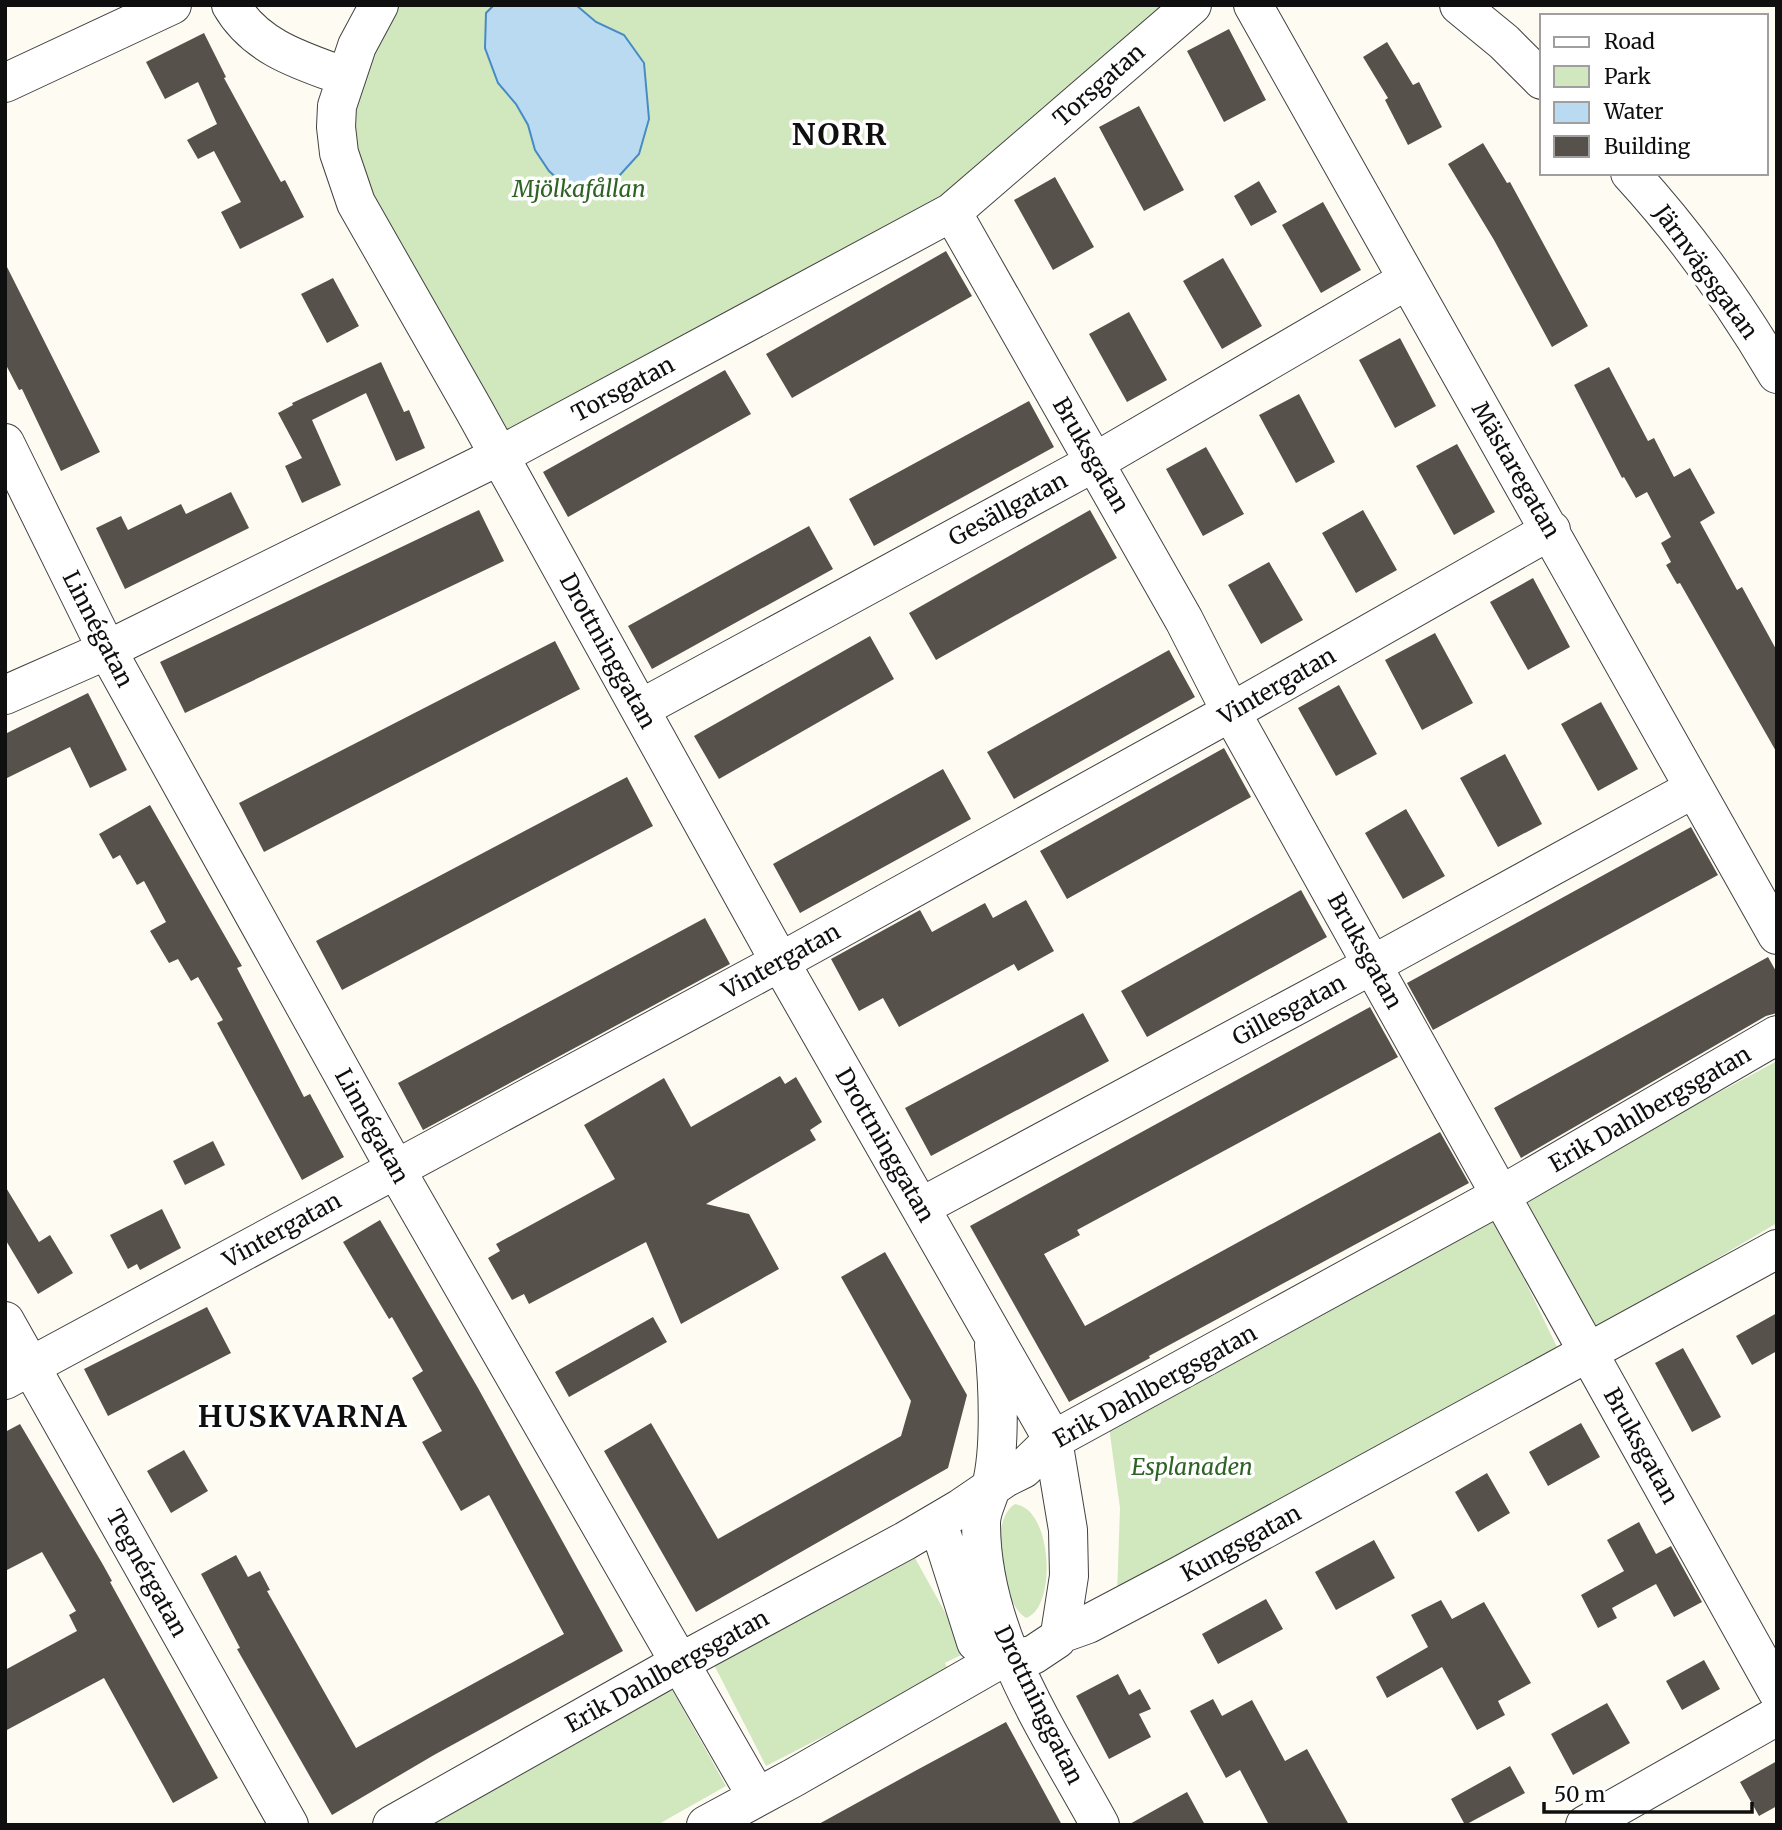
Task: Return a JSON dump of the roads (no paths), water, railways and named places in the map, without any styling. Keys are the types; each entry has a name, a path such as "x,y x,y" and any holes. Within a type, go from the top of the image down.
{"street":[{"path":"5,83 172,5"},
{"path":"231,5 251,32 280,52 346,77"},
{"name":"Drottninggatan","path":"379,5 357,46 337,106 339,153 356,203 780,962 1053,1440 1067,1512 1069,1576 1054,1639 1030,1695"},
{"name":"Torsgatan","path":"5,695 107,650 499,456 952,212 1192,5"},
{"name":"Mästaregatan","path":"1253,5 1777,935"},
{"path":"1458,5 1504,41 1540,78"},
{"name":"Järnvägsgatan","path":"1632,175 1700,259 1777,374"},
{"name":"Bruksgatan","path":"952,212 1184,620 1231,712 1777,1691"},
{"name":"Gesällgatan","path":"640,709 1095,462 1407,280"},
{"name":"Linnégatan","path":"5,443 107,650 395,1168 758,1797"},
{"name":"Vintergatan","path":"18,1374 780,962 1231,712 1550,530"},
{"name":"Gillesgatan","path":"921,1207 1693,789"},
{"name":"Erik Dahlbergsgatan","path":"392,1825 681,1662 905,1541 1007,1478 1053,1440 1502,1195 1777,1035"},
{"name":"Kungsgatan","path":"706,1825 1011,1653 1026,1657 1054,1639 1180,1576 1777,1249"},
{"name":"Tegnérgatan","path":"5,1321 18,1374 289,1825"},
{"name":"Drottninggatan","path":"992,1332 997,1372 997,1407 1007,1478 981,1518 983,1562 990,1600 1005,1646 1100,1825"},
{"path":"1007,1478 1031,1469 1048,1476 1060,1486"},
{"path":"942,1535 979,1651 955,1664"},
{"path":"1585,1825 1777,1716"}],"water":[{"path":"494,5 576,5 596,22 624,35 644,63 649,119 639,154 609,187 572,192 549,171 535,150 528,125 516,104 498,83 485,48 486,13"}],"district":[{"name":"NORR","path":"840,135"},
{"name":"HUSKVARNA","path":"303,1417"}],"park label":[{"name":"Mjölkafållan","path":"579,189"},
{"name":"Esplanaden","path":"1192,1467"}]}
